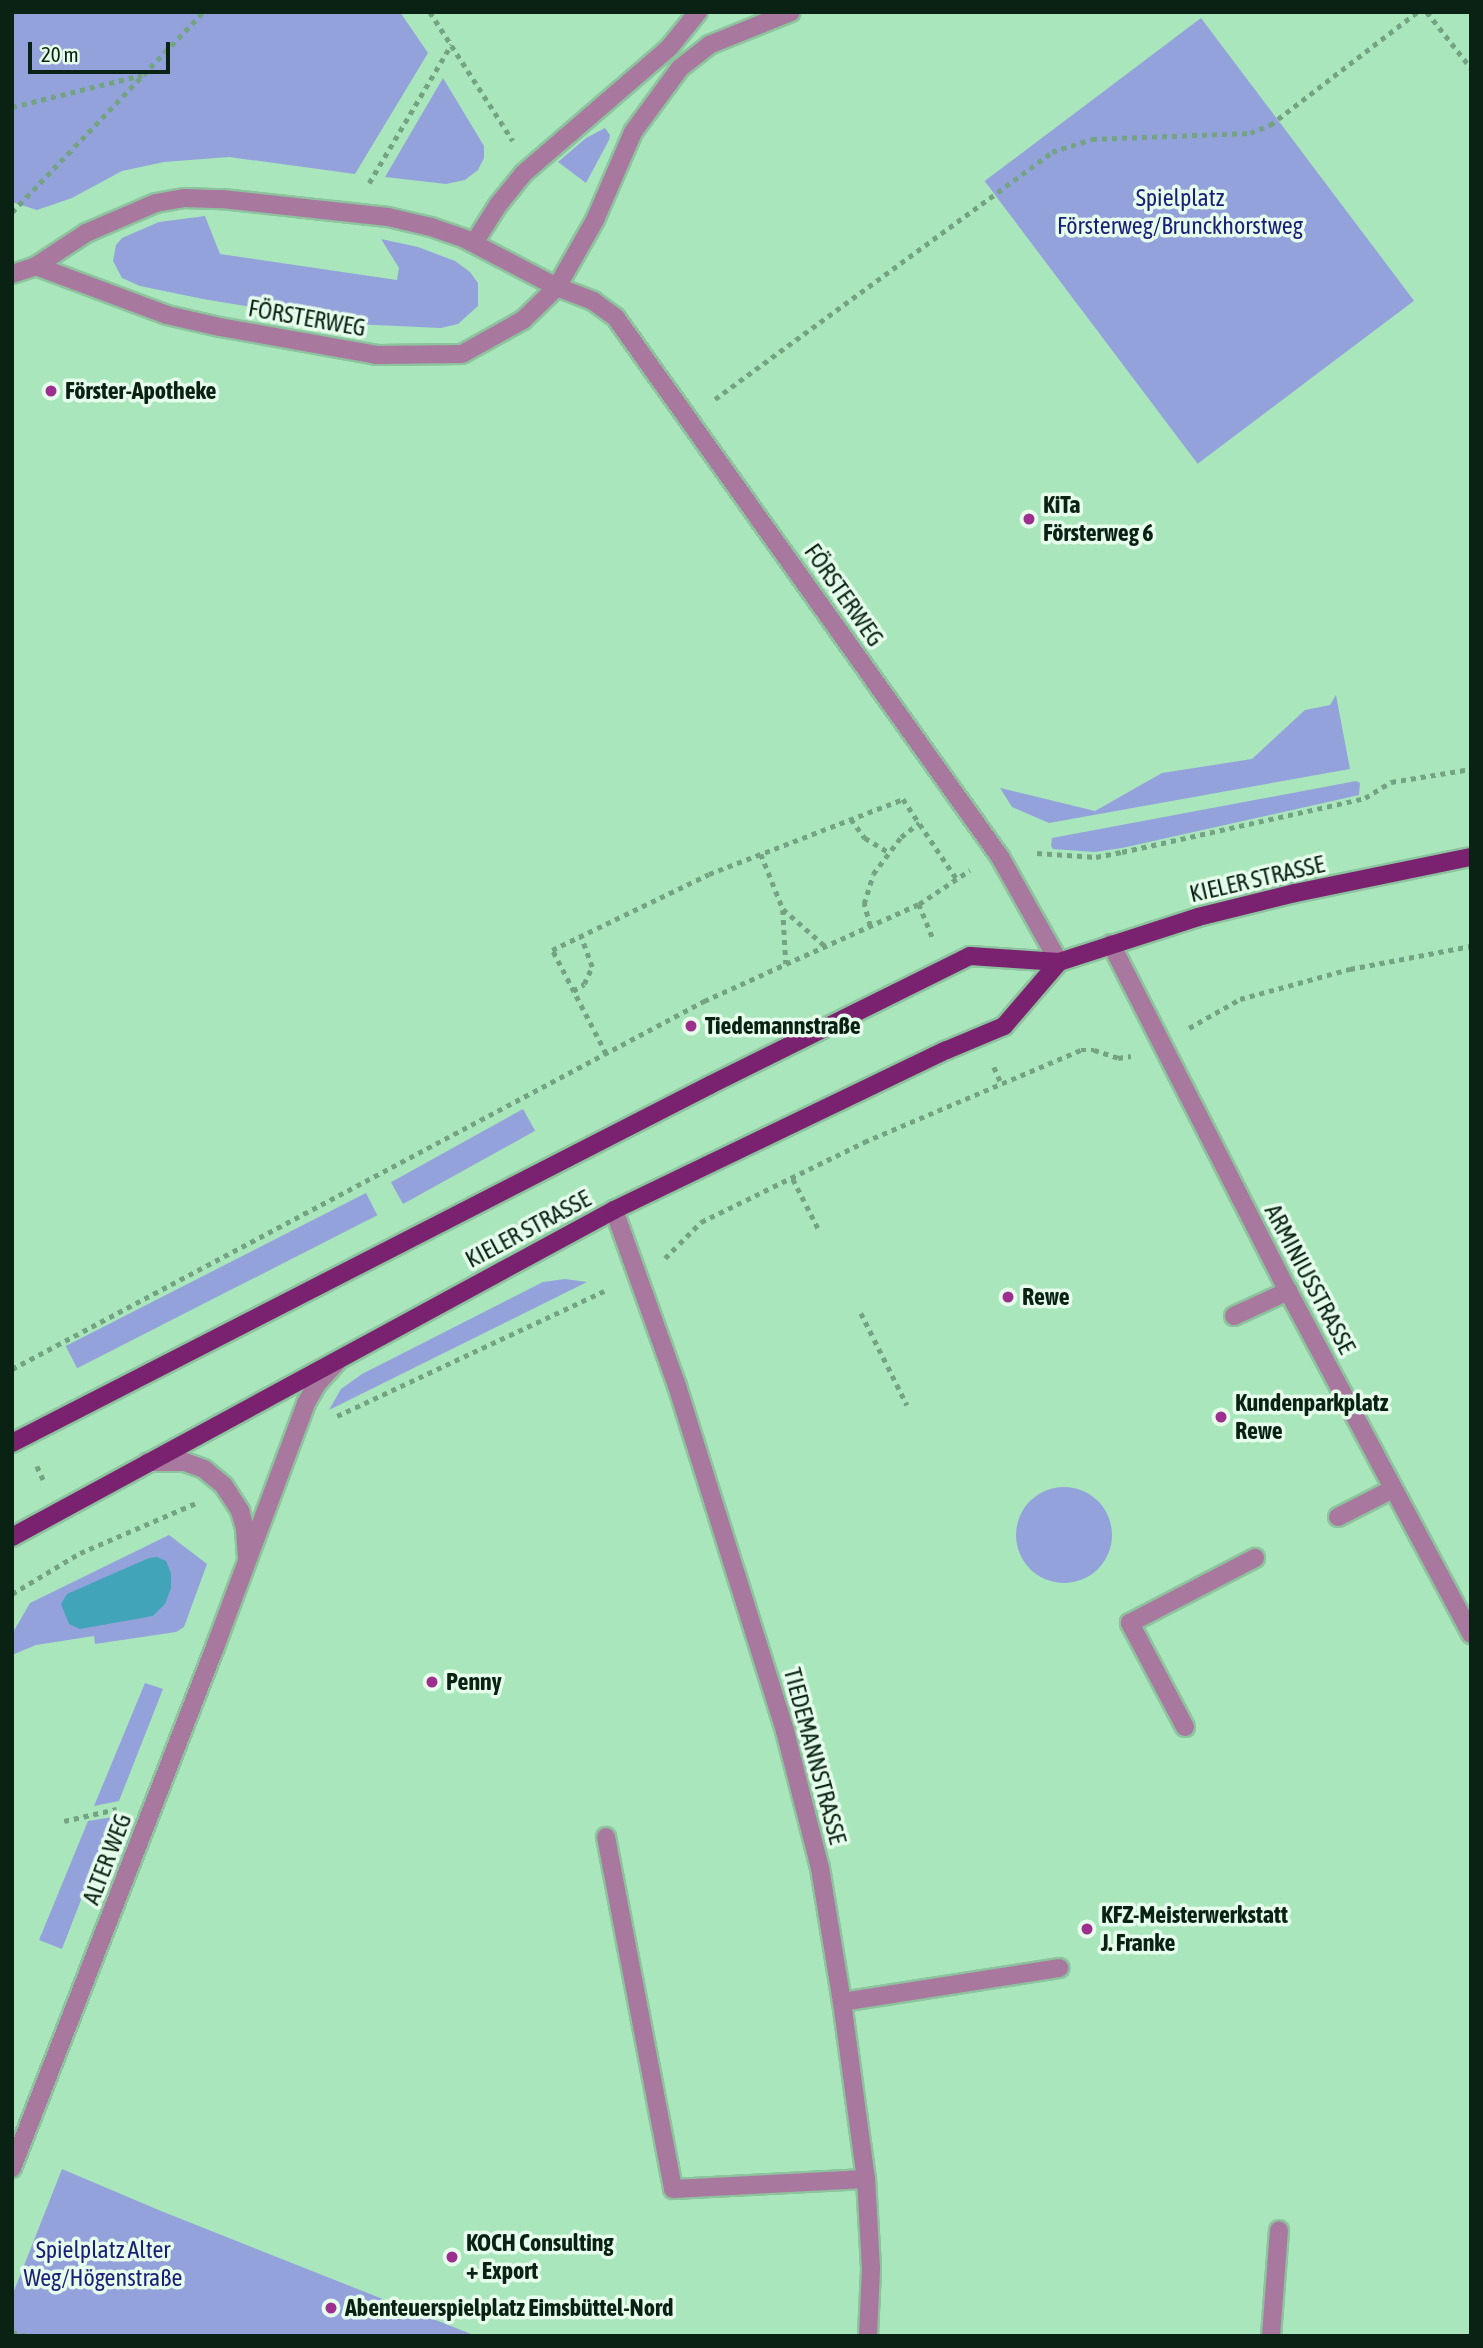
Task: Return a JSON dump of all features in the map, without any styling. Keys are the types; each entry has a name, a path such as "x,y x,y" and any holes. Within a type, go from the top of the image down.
{"main road":[{"name":"KIELER STRASSE","path":"12,1443 970,956 1059,962 1198,917 1295,893 1471,858"},
{"name":"KIELER STRASSE","path":"12,1537 614,1210 1004,1026 1059,962"}],"street":[{"path":"474,243 498,205 532,165 669,48 698,12"},
{"name":"FÖRSTERWEG","path":"36,266 167,315 377,355 462,354 523,320 557,286 595,220 633,132 680,68 709,45 791,12"},
{"name":"FÖRSTERWEG","path":"12,274 36,266 86,233 156,203 185,198 388,217 431,227 474,243 557,286 593,300 616,318 1000,857 1059,962"},
{"name":"ARMINIUSSTRASSE","path":"1111,944 1288,1291 1471,1634"},
{"name":"TIEDEMANNSTRASSE","path":"614,1210 677,1386 785,1731 820,1868 842,2002 866,2179 871,2269 868,2336"},
{"path":"1234,1316 1288,1291"},
{"name":"ALTER WEG","path":"12,2168 246,1567 306,1403 317,1384 343,1356"},
{"name":"ALTER WEG","path":"148,1462 186,1462 204,1469 224,1486 240,1511 245,1529 246,1567"},
{"path":"1338,1517 1393,1489"},
{"path":"1185,1727 1130,1623 1255,1558"},
{"path":"606,1837 673,2189 866,2179"},
{"path":"842,2002 1059,1968"},
{"path":"1271,2336 1279,2230"}],"path":[{"path":"12,212 203,12"},
{"path":"430,12 514,143 532,165"},
{"path":"689,419 1052,152 1070,144 1103,138 1250,133 1270,125 1418,12"},
{"path":"1427,12 1471,68"},
{"path":"351,214 451,45"},
{"path":"12,107 143,74"},
{"path":"1032,852 1066,857 1096,857 1365,798 1391,782 1471,769"},
{"path":"606,1054 552,950 709,874 903,799 956,878"},
{"path":"851,819 865,838 888,852"},
{"path":"870,926 864,904 873,874 888,852 919,823"},
{"path":"761,854 783,909 786,964"},
{"path":"12,1368 704,1001 919,904 976,866"},
{"path":"919,904 945,968"},
{"path":"783,909 825,946"},
{"path":"573,990 584,984 592,967 581,936"},
{"path":"1196,1024 1240,999 1350,969 1471,946"},
{"path":"978,1037 1002,1085"},
{"path":"660,1263 701,1222 864,1142 1081,1050 1094,1050 1118,1058 1137,1053"},
{"path":"793,1179 820,1232"},
{"path":"332,1419 610,1289"},
{"path":"861,1313 907,1405"},
{"path":"12,1594 80,1553 181,1513 200,1501"},
{"path":"64,1821 91,1813 122,1810"},
{"path":"12,2332 26,2336"}],"green space":[{"path":"12,12 400,12 428,53 355,174 229,157 164,162 122,171 72,198 37,210 12,202"},
{"name":"Spielplatz Försterweg/Brunckhorstweg","path":"1201,18 1414,301 1198,464 985,181"},
{"path":"443,78 484,146 484,158 478,170 465,180 446,184 385,177"},
{"path":"605,128 610,135 609,140 586,183 558,162 586,138"},
{"path":"205,216 220,254 397,280 399,268 381,239 418,247 455,261 470,272 478,283 478,306 458,324 441,328 353,324 203,299 140,286 122,278 113,261 116,245 122,238 159,222"},
{"path":"1336,695 1350,769 1049,823 1012,807 1000,788 1095,811 1162,773 1252,759 1305,710 1330,705"},
{"path":"1356,781 1360,783 1359,795 1122,848 1095,852 1053,849 1051,846 1052,838"},
{"path":"523,1109 535,1131 403,1204 391,1182"},
{"path":"366,1193 377,1215 77,1368 66,1346"},
{"path":"565,1279 587,1282 329,1410 341,1389 362,1374 543,1282"},
{"path":"1064,1487 1083,1490 1098,1501 1109,1516 1112,1535 1109,1554 1098,1569 1083,1580 1064,1583 1045,1580 1030,1569 1019,1554 1016,1535 1019,1516 1030,1501 1045,1490"},
{"path":"169,1535 207,1564 184,1627 176,1632 95,1644 94,1636 36,1645 12,1655 12,1634 30,1603","holes":["149,1558 153,1616 130,1619 137,1564"]},
{"path":"145,1683 163,1689 119,1801 94,1806"},
{"path":"113,1817 62,1949 39,1940 88,1821"},
{"name":"Spielplatz Alter Weg/Högenstraße","path":"62,2169 476,2336 12,2336 12,2296"}],"shaded area":[{"path":"157,1557 166,1561 171,1573 171,1588 165,1604 153,1616 80,1629 69,1624 61,1604 67,1594 149,1558"}],"place":[{"name":"Förster-Apotheke","path":"51,391"},
{"name":"KiTa Försterweg 6","path":"1029,519"},
{"name":"Tiedemannstraße","path":"691,1026"},
{"name":"Rewe","path":"1008,1297"},
{"name":"Kundenparkplatz Rewe","path":"1221,1417"},
{"name":"Penny","path":"432,1682"},
{"name":"KFZ-Meisterwerkstatt J. Franke","path":"1087,1929"},
{"name":"KOCH Consulting + Export","path":"452,2257"},
{"name":"Abenteuerspielplatz Eimsbüttel-Nord","path":"331,2308"}]}
